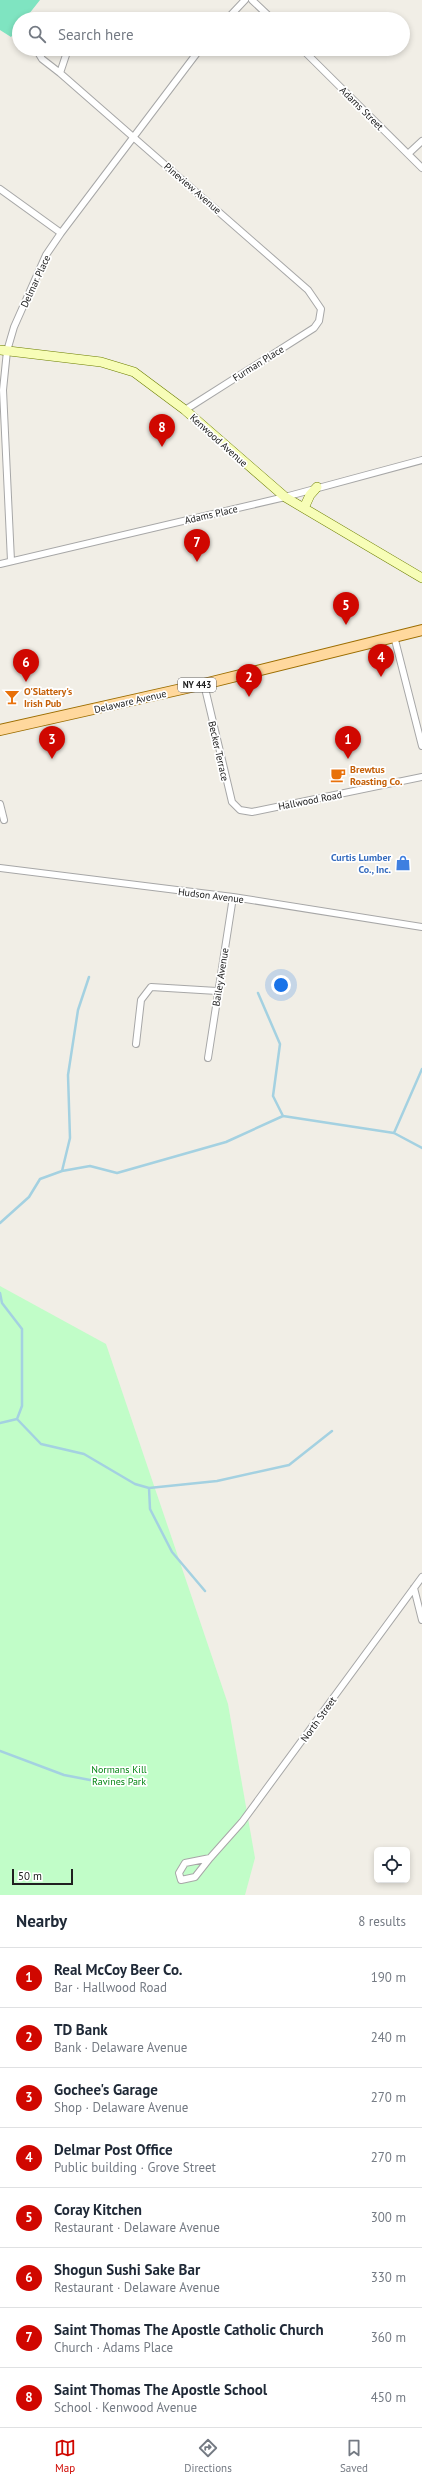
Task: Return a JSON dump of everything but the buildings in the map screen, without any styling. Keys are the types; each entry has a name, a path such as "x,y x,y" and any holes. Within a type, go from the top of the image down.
{"main road":[{"name":"Delaware Avenue","path":"0,730 204,684 422,630"}],"street":[{"path":"234,12 245,0"},
{"path":"252,0 265,12"},
{"name":"Pineview Avenue","path":"40,56 308,290 321,309"},
{"path":"60,73 66,56"},
{"name":"Delmar Place","path":"11,561 3,390 3,351 46,255 86,197 134,137 195,56"},
{"name":"Adams Street","path":"309,56 422,168"},
{"path":"408,154 422,141"},
{"path":"0,188 61,233"},
{"name":"Furman Place","path":"185,410 314,328 319,322 321,309"},
{"name":"Kenwood Avenue","path":"3,351 101,362 124,368 148,380 285,496 422,578"},
{"name":"Adams Place","path":"0,564 285,496 422,460"},
{"path":"304,508 310,495 317,487"},
{"path":"394,636 422,746"},
{"name":"Becker Terrace","path":"204,684 232,802 235,807 244,812"},
{"name":"Hallwood Road","path":"244,812 308,801 422,777"},
{"path":"0,804 4,820"},
{"name":"Hudson Avenue","path":"0,868 233,897 422,927"},
{"name":"Bailey Avenue","path":"208,1058 217,992 233,897"},
{"path":"136,1044 140,1006 152,987 217,992"},
{"name":"North Street","path":"210,1858 185,1863 179,1873 181,1880 191,1880 200,1874 210,1858 242,1822 422,1577"},
{"path":"414,1588 422,1620"}],"green space":[{"path":"0,0 40,0 31,12 12,12 11,37 0,30"},
{"name":"Normans Kill Ravines Park","path":"0,1286 106,1344 228,1704 255,1858 245,1895 0,1895"}],"waterway":[{"path":"62,1171 70,1138 68,1075 78,1010 89,977"},
{"path":"258,993 280,1044 273,1096 283,1116"},
{"path":"0,1223 29,1197 40,1179 62,1171 90,1166 117,1173 226,1142 283,1116 394,1133 422,1069"},
{"path":"394,1133 422,1148"},
{"path":"0,1293 2,1303 22,1329 22,1406 17,1419 0,1423"},
{"path":"17,1419 41,1444 84,1454 135,1484 149,1488 217,1481 289,1465 332,1431"},
{"path":"149,1488 150,1509 172,1552 205,1591"},
{"path":"0,1751 64,1775 90,1780"}],"place":[{"name":"Saint Thomas The Apostle School","path":"162,447"},
{"name":"Saint Thomas The Apostle Catholic Church","path":"197,562"},
{"name":"Coray Kitchen","path":"346,625"},
{"name":"Delmar Post Office","path":"381,677"},
{"name":"Shogun Sushi Sake Bar","path":"26,682"},
{"name":"O'Slattery's Irish Pub","path":"12,697"},
{"name":"TD Bank","path":"249,697"},
{"name":"Gochee's Garage","path":"52,759"},
{"name":"Real McCoy Beer Co.","path":"348,759"},
{"name":"Brewtus Roasting Co.","path":"338,775"},
{"name":"Curtis Lumber Co., Inc.","path":"403,863"}]}
